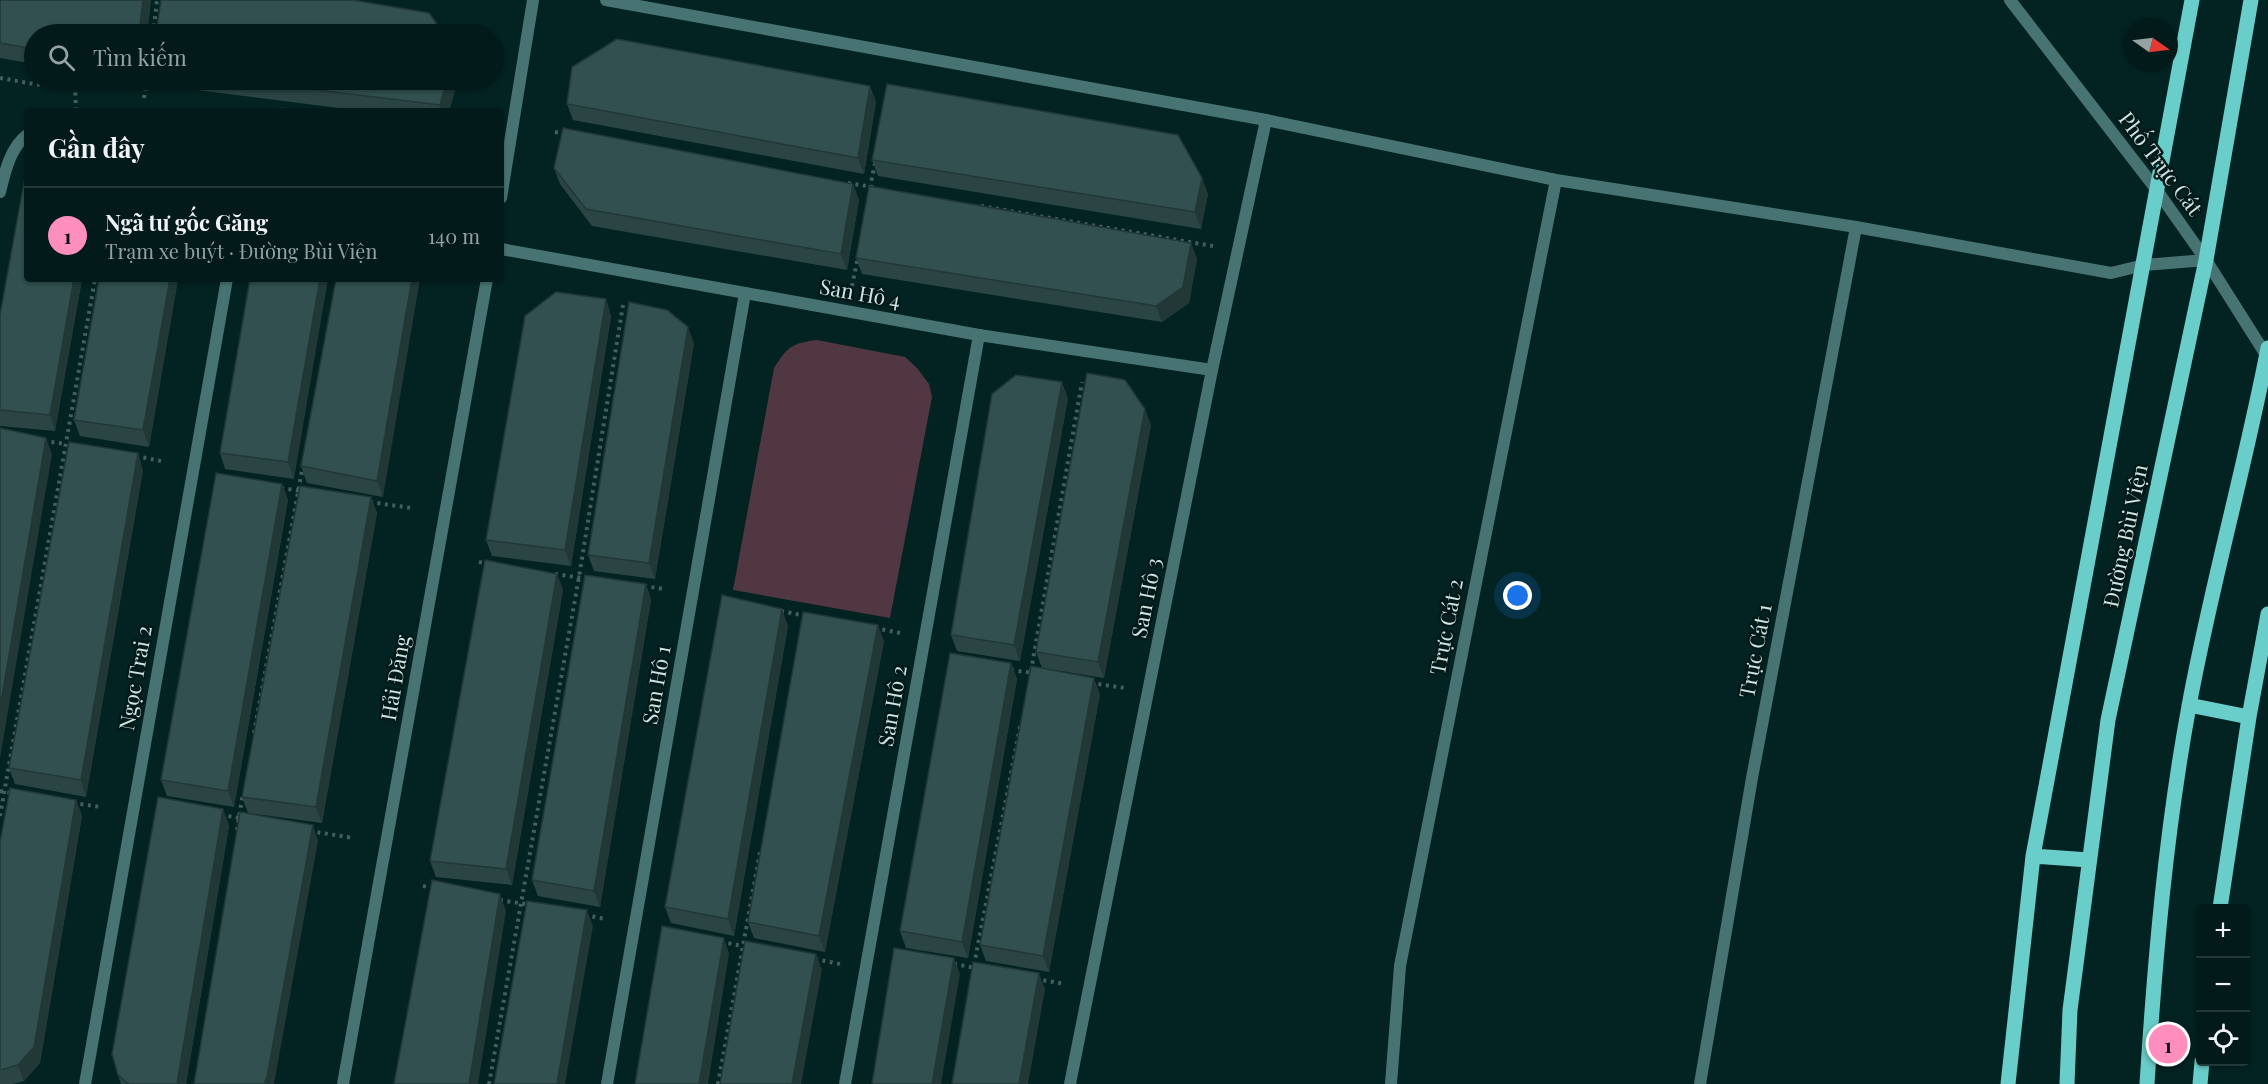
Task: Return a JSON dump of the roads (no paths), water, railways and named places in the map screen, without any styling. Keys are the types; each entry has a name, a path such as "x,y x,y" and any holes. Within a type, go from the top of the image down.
{"main road":[{"name":"Đường Bùi Viện","path":"2008,1084 2033,856 2192,0"},
{"name":"Đường Bùi Viện","path":"2067,1084 2070,1010 2108,720 2206,260 2251,0"},
{"path":"2147,1084 2152,998 2166,852 2189,705 2268,354"},
{"path":"2221,904 2268,614"},
{"path":"2189,705 2250,717"},
{"path":"2033,856 2089,860"},
{"path":"2200,1084 2202,1066"}],"street":[{"path":"504,179 533,0"},
{"path":"606,0 1266,120 1556,180 1856,227 2111,273 2144,265 2206,260"},
{"name":"Phố Trực Cát","path":"2010,0 2156,189 2268,354"},
{"name":"San Hô 3","path":"1070,1084 1212,370 1266,120"},
{"path":"0,192 8,163 24,137"},
{"name":"Trực Cát 2","path":"1391,1084 1400,966 1556,180"},
{"name":"Trực Cát 1","path":"1700,1084 1754,766 1856,227"},
{"name":"San Hô 4","path":"504,250 979,335 1212,370"},
{"name":"Ngọc Trai 2","path":"85,1084 226,282"},
{"name":"Hải Đăng","path":"343,1084 487,282"},
{"name":"San Hô 1","path":"608,1084 745,293"},
{"name":"San Hô 2","path":"845,1084 979,335"}],"place":[{"name":"Ngã tư gốc Găng","path":"2168,1044"}]}
